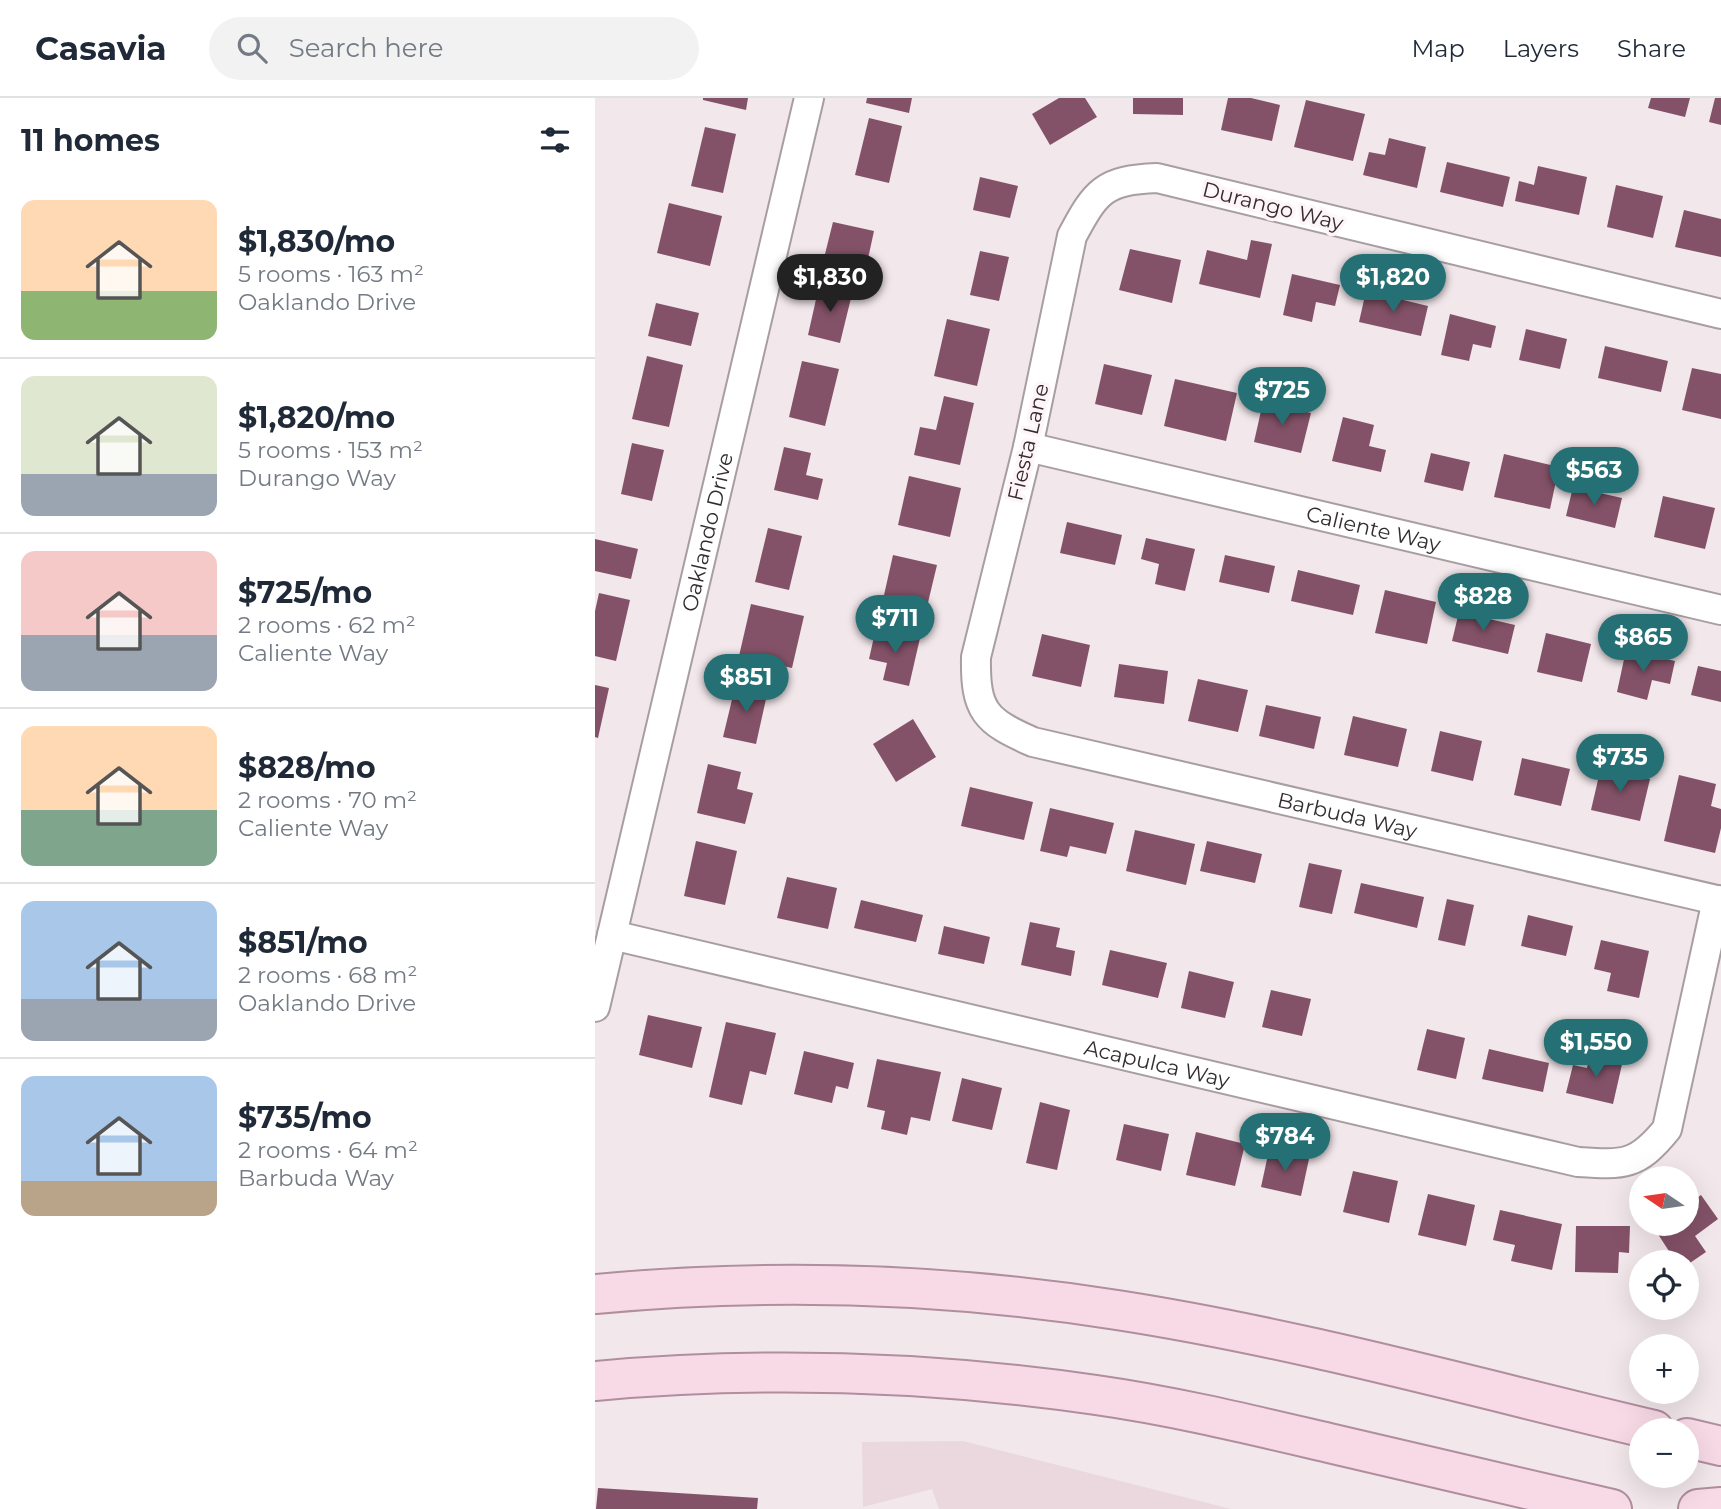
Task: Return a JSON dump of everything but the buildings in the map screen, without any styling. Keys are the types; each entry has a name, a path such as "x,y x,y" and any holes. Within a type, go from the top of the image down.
{"main road":[{"path":"595,1294 768,1286 884,1288 1002,1296 1115,1310 1233,1330 1629,1424"},
{"path":"595,1381 763,1371 875,1374 989,1382 1098,1395 1212,1415 1612,1509"},
{"path":"1699,1441 1721,1446"},
{"path":"1698,1509 1721,1507"}],"street":[{"name":"Oaklando Drive","path":"595,1007 809,98"},
{"name":"Durango Way","path":"1111,184 1157,178 1721,314"},
{"name":"Fiesta Lane","path":"982,710 975,686 976,657 1028,447 1072,236 1088,207 1111,184"},
{"name":"Caliente Way","path":"1028,447 1721,610"},
{"name":"Barbuda Way","path":"982,710 998,727 1033,742 1719,901"},
{"name":"Acapulca Way","path":"612,935 1578,1162 1615,1164 1646,1154 1667,1129 1719,901"}],"shaded area":[{"path":"963,1441 1231,1509 939,1509 932,1489 863,1507 862,1442"}]}
